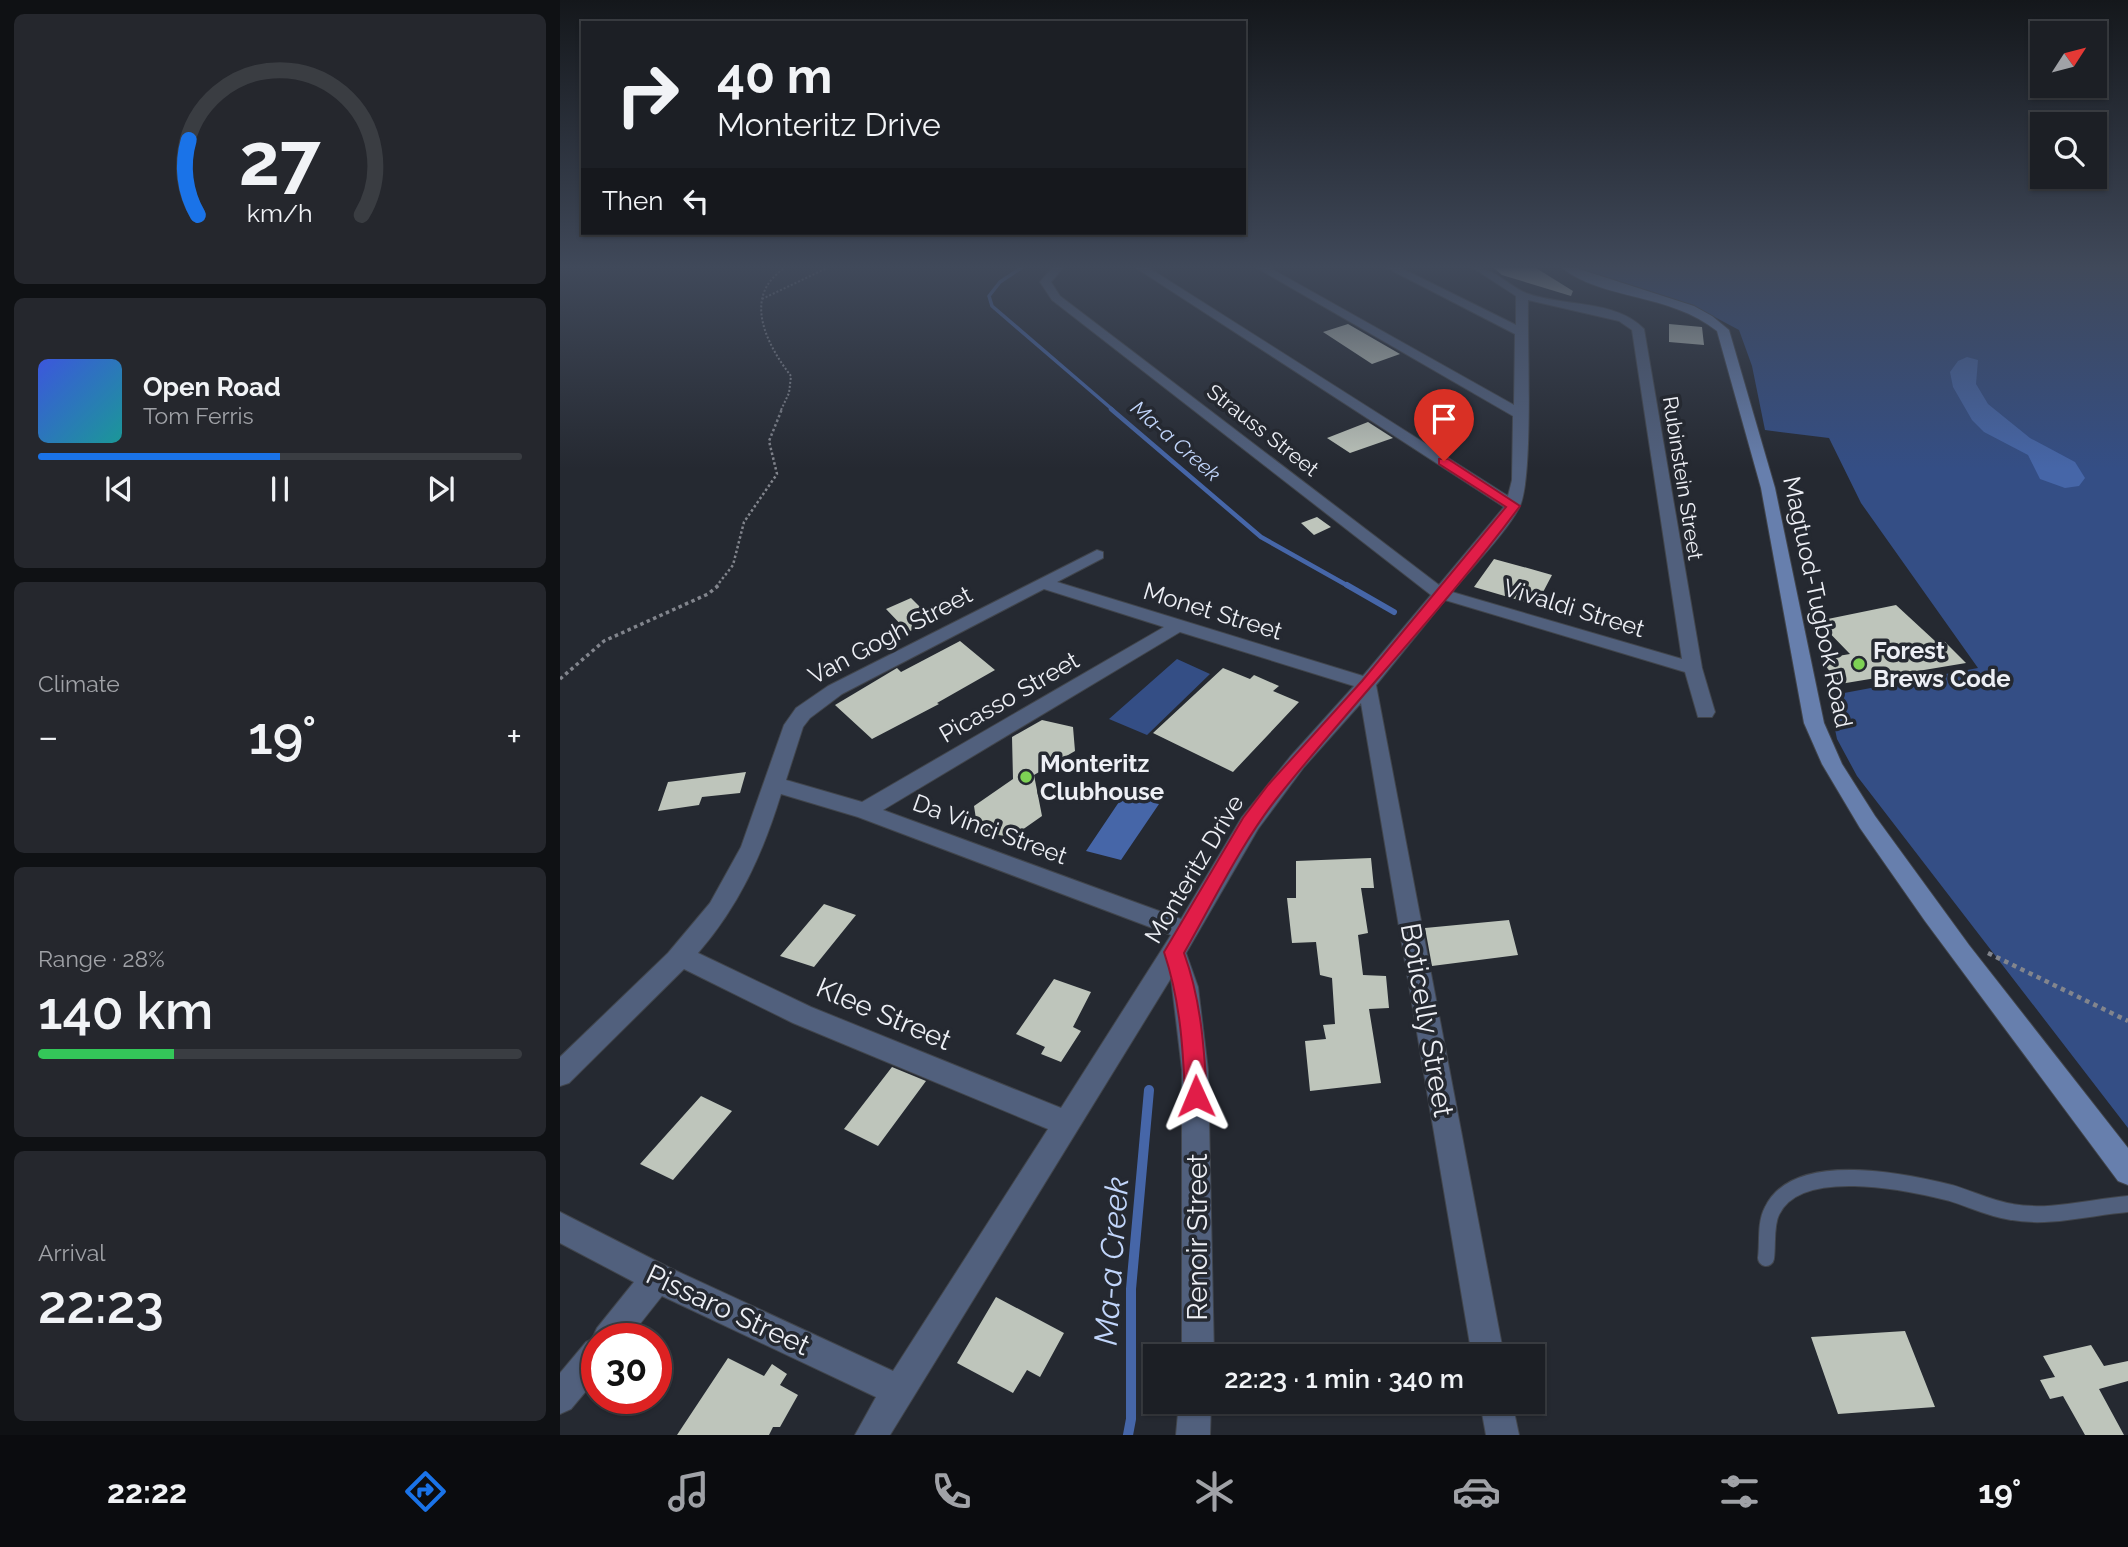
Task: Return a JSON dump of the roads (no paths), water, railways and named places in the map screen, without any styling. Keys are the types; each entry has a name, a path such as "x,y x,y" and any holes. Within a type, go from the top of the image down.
{"main road":[{"name":"Magtuod-Tugbok Road","path":"1724,335 1768,488 1814,723 1824,750 1869,824 1945,932 2128,1171"}],"street":[{"name":"Strauss Street","path":"1104,335 1441,594"},
{"path":"1245,335 1513,506"},
{"path":"1380,335 1522,415"},
{"name":"Monteritz Drive","path":"871,1435 1180,942 1250,823 1297,762 1367,684 1513,506 1520,480 1522,335"},
{"name":"Rubinstein Street","path":"1639,335 1693,668 1704,712"},
{"name":"Van Gogh Street","path":"560,1074 679,955 733,887 751,849 794,725 816,701 1097,555"},
{"name":"Monet Street","path":"1044,584 1367,684"},
{"name":"Vivaldi Street","path":"1441,594 1693,668"},
{"name":"Picasso Street","path":"864,811 1178,626"},
{"name":"Boticelly Street","path":"1367,684 1486,1344"},
{"name":"Da Vinci Street","path":"773,784 864,811 1180,942"},
{"name":"Renoir Street","path":"1180,942 1195,1070 1198,1344"},
{"name":"Klee Street","path":"679,955 803,1015 1067,1124"},
{"name":"Pissaro Street","path":"560,1227 657,1278 898,1390"},
{"path":"621,1323 657,1278"},
{"path":"560,1398 581,1372"},
{"path":"1193,1435 1194,1414"},
{"path":"1498,1414 1502,1435"}],"lane":[{"path":"1766,1258 1772,1210 1783,1194 1802,1184 1874,1178 1950,1193 2015,1213 2128,1204"}],"waterway":[{"name":"Ma-a Creek","path":"1026,335 1113,410"},
{"name":"Ma-a Creek","path":"1111,409 1261,537 1350,587"},
{"name":"Ma-a Creek","path":"1347,585 1394,612"},
{"name":"Ma-a Creek","path":"1128,1435 1131,1419 1131,1289 1149,1090"}],"place":[{"name":"Forest Brews Code","path":"1859,664"},
{"name":"Monteritz Clubhouse","path":"1026,777"}]}
